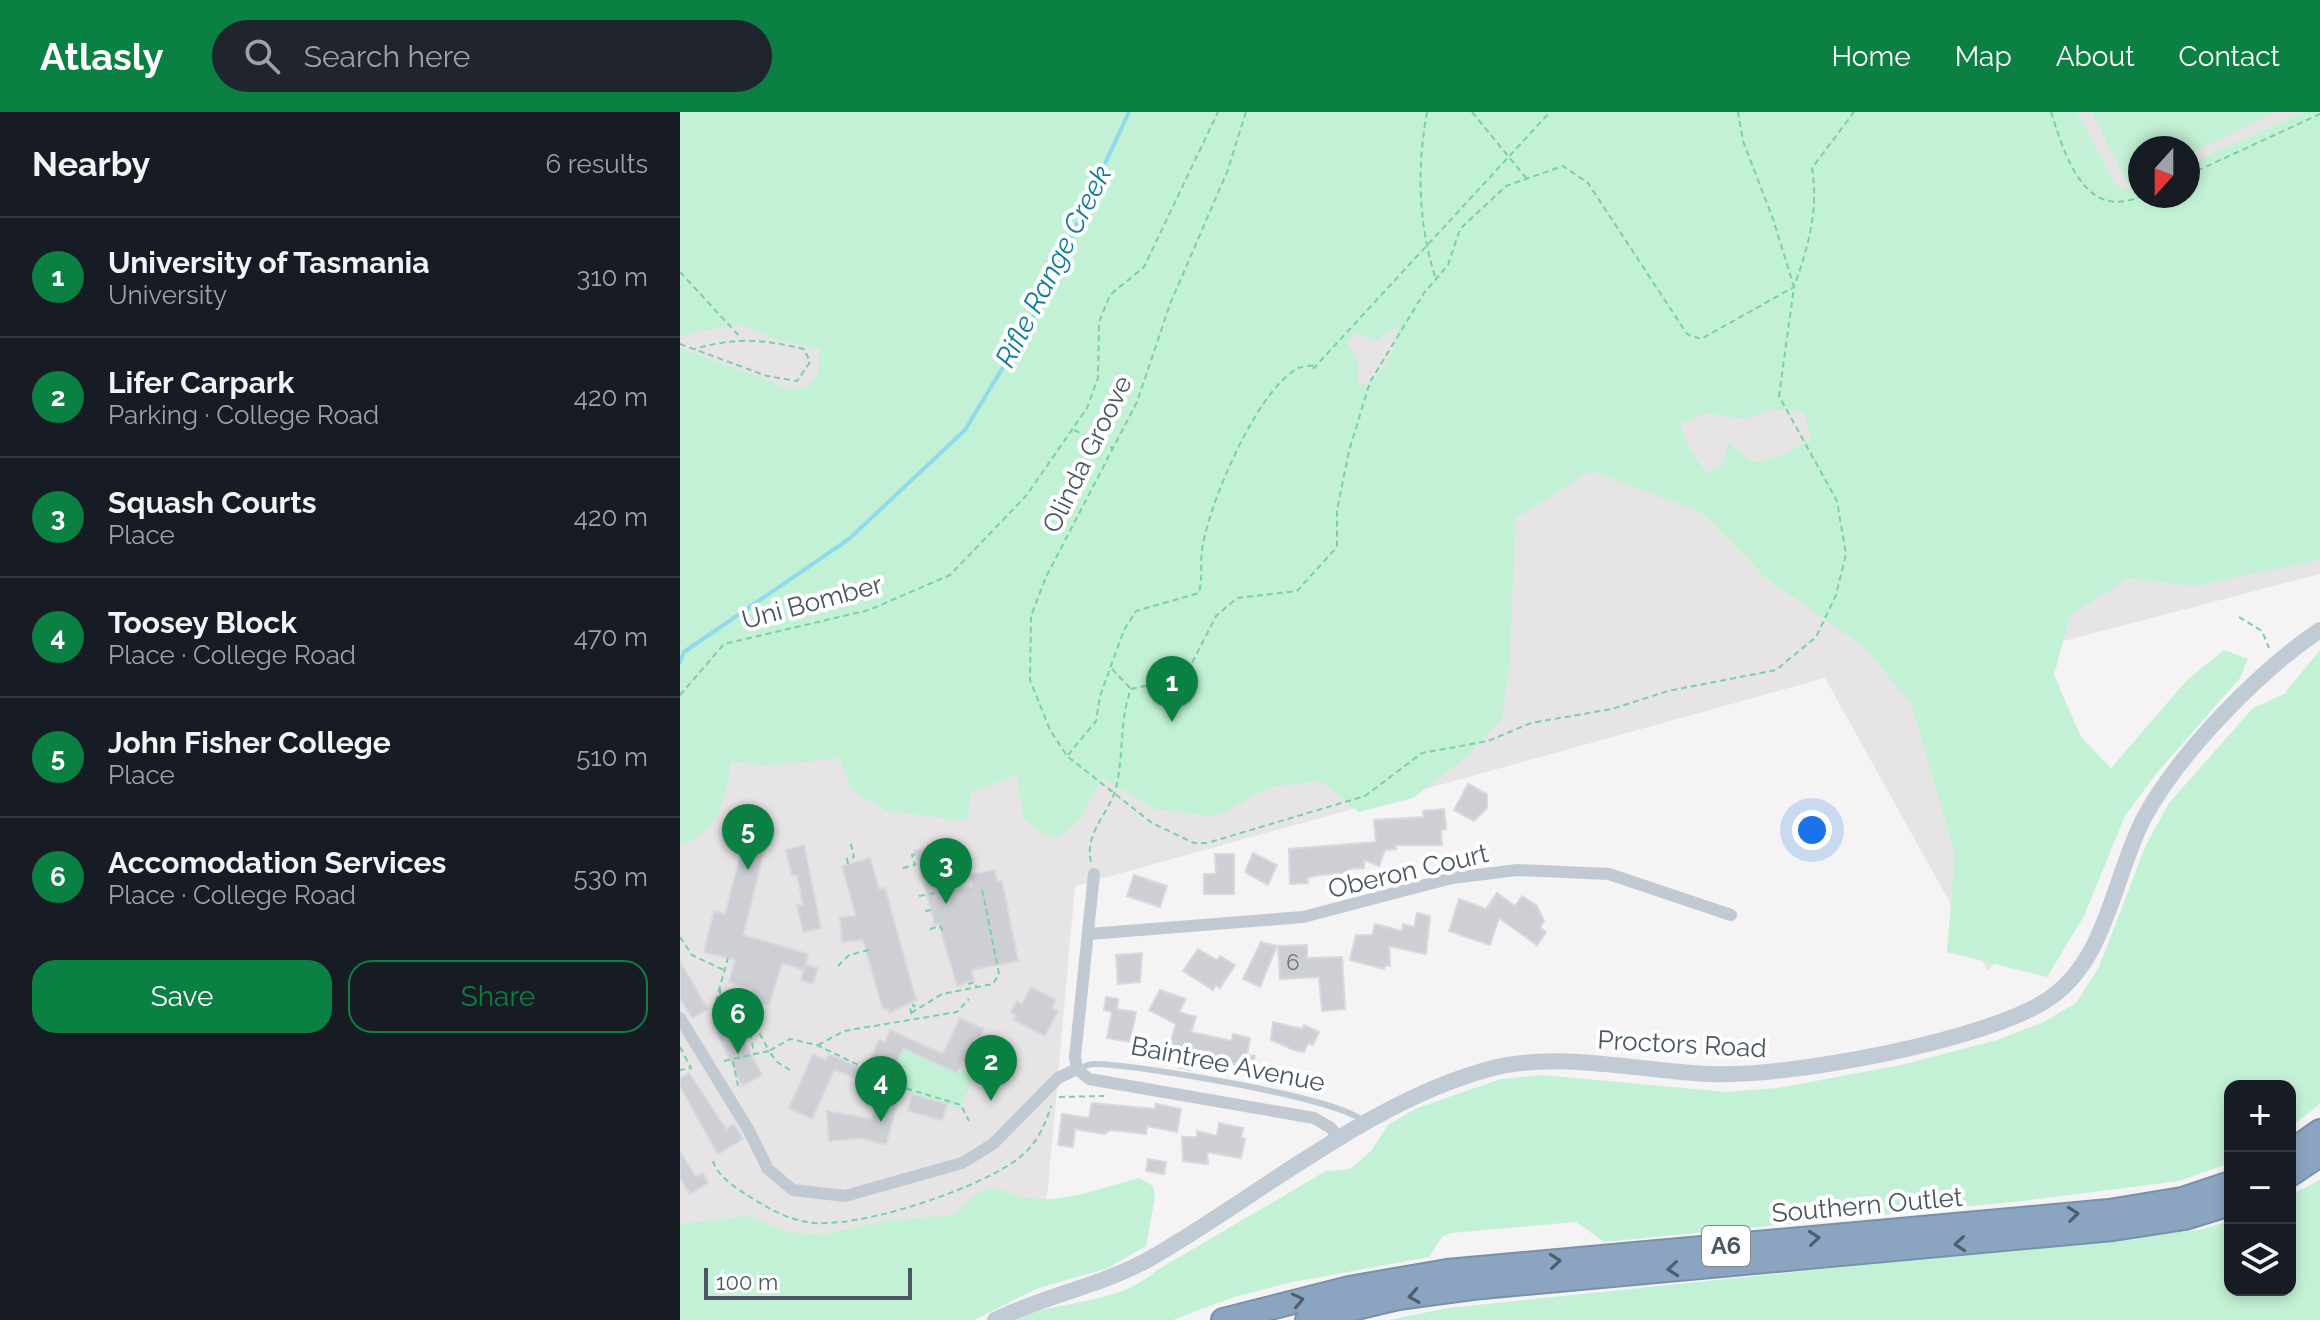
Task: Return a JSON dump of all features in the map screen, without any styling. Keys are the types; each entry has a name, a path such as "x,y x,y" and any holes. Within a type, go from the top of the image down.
{"highway":[{"path":"2296,1148 2320,1131"},
{"path":"2296,1171 2320,1155"},
{"name":"Southern Outlet","path":"1223,1320 1349,1288 1447,1271 2121,1209 2182,1199 2224,1185"},
{"name":"Southern Outlet","path":"1307,1320 1447,1291 2113,1229 2185,1218 2224,1206"}],"street":[{"name":"Proctors Road","path":"995,1320 1149,1259 1366,1124 1436,1086 1511,1064 1550,1061 1704,1074 1766,1074 1929,1042 1986,1026 2038,1005 2063,988 2091,949 2138,830 2162,789 2227,709 2277,663 2320,630"},
{"name":"Oberon Court","path":"1089,934 1303,917 1452,878 1517,870 1609,874 1731,915"},
{"path":"680,1018 748,1129 768,1169 793,1190 845,1196 962,1163 993,1144 1058,1078 1077,1069 1075,1057 1094,874"},
{"name":"Baintree Avenue","path":"1077,1069 1089,1079 1314,1118 1331,1128 1340,1140"}],"lane":[{"name":"Baintree Avenue","path":"1077,1069 1089,1064 1111,1065 1301,1098 1347,1109 1366,1124"}],"path":[{"name":"Uni Bomber","path":"680,695 724,644 869,610 950,575 1026,496 1087,408 1098,378 1099,322 1110,295 1144,267 1218,112"},
{"name":"Olinda Groove","path":"1246,112 1227,172 1170,304 1137,402 1046,577 1031,616 1030,680 1050,730 1067,756 1152,823 1194,843 1207,843 1365,796 1422,753 1488,741 1531,723 1612,709 1668,691 1776,670 1816,637 1836,595 1846,554 1837,501 1779,396 1794,287"},
{"path":"1427,112 1419,157 1425,247 1436,279"},
{"path":"1472,112 1527,179"},
{"path":"1313,369 1550,112"},
{"path":"1738,112 1743,141 1786,256 1794,287"},
{"path":"1131,689 1178,679 1193,661 1216,616 1226,607 1237,598 1297,591 1337,547 1337,510 1349,451 1370,382 1424,293 1448,265 1460,229 1506,186 1563,166 1588,183 1687,334 1701,339 1794,287 1810,242 1816,194 1812,168 1854,112"},
{"path":"2051,112 2085,189 2104,202 2121,205 2128,202"},
{"path":"2200,169 2320,114"},
{"path":"680,272 742,339"},
{"path":"680,344 767,376 797,381 810,362 804,349 761,339 728,339 694,349"},
{"path":"1067,756 1096,721 1100,696 1124,630 1136,611 1199,593 1202,551 1210,513 1241,441 1274,392 1299,368 1316,365"},
{"path":"1073,429 1113,448"},
{"path":"2239,617 2262,631 2277,663"},
{"path":"1111,669 1131,689"},
{"path":"1094,874 1087,846 1114,792 1124,706 1131,689"},
{"path":"848,864 847,859 854,857 850,840"},
{"path":"903,868 915,865 912,855 916,854"},
{"path":"911,1013 942,994 993,984 999,974 982,889"},
{"path":"919,896 940,892"},
{"path":"925,911 932,910"},
{"path":"930,929 940,926 943,931"},
{"path":"680,937 692,955 724,970"},
{"path":"838,966 849,955 869,950"},
{"path":"713,1011 728,958"},
{"path":"968,984 975,982 976,988"},
{"path":"719,988 722,989 720,997 746,1008 769,1051 777,1062 790,1070"},
{"path":"817,1045 844,1031 957,1012 969,999"},
{"path":"912,1004 915,1006 910,1007 912,1019"},
{"path":"746,1008 754,1054"},
{"path":"721,1062 769,1051 790,1039 817,1045 908,1089 961,1105 969,1121"},
{"path":"680,1047 691,1068 680,1070"},
{"path":"733,1060 737,1079"}],"shaded area":[{"path":"680,112 2320,112 2320,574 2025,651 2120,810 1988,971 1825,678 1075,886 1048,1188 1035,1260 680,1320"}],"green space":[{"path":"680,112 2077,112 2115,184 2128,189 2128,208 2200,208 2200,159 2303,112 2320,112 2320,560 2193,586 2129,578 2070,615 2054,675 2081,737 2111,768 2188,679 2224,650 2248,659 2240,678 2155,775 2125,816 2084,916 2047,977 1947,952 1955,854 1911,703 1863,646 1766,578 1703,513 1591,471 1516,518 1509,666 1502,718 1466,757 1413,798 1359,812 1320,781 1270,787 1216,817 1155,809 1102,778 1081,818 1059,838 1043,834 1024,820 1017,775 971,792 967,821 887,811 853,791 839,758 765,766 730,761 727,788 719,812 704,831 680,845 680,348 789,389 807,387 819,373 819,349 775,339 738,324 680,336","holes":["1399,325 1396,342 1384,367 1372,381 1365,386 1358,382 1357,357 1347,342 1355,333 1375,341","1773,409 1804,413 1812,438 1785,454 1754,463 1728,443 1723,465 1706,473 1689,448 1680,424 1705,413 1745,419"]},
{"path":"2092,112 2275,112 2200,149 2200,136 2128,136 2128,185"},
{"path":"2320,650 2320,1104 2296,1122 2296,1080 2224,1080 2224,1165 2179,1181 2023,1201 1604,1242 1576,1222 1451,1233 1442,1237 1429,1257 1288,1283 1234,1297 1173,1320 1012,1320 1049,1308 1106,1296 1141,1282 1326,1171 1350,1169 1371,1151 1388,1125 1417,1108 1501,1079 1542,1075 1727,1092 1778,1088 1901,1065 1997,1040 2044,1022 2076,1003 2099,967 2146,845 2169,803 2253,708 2284,694"},
{"path":"903,1048 956,1073 959,1068 974,1075 960,1109 888,1084"},
{"path":"1139,1178 1153,1186 1155,1197 1146,1246 1108,1268 1036,1289 974,1320 680,1320 680,1224 748,1216 789,1232 819,1235 891,1220 954,1215 979,1192 988,1189 1052,1199"},
{"path":"2320,1180 2320,1320 1389,1320 1448,1308 2199,1230 2224,1223 2224,1296 2296,1296 2296,1192"}],"building":[{"path":"1468,784 1487,794 1487,808 1474,821 1454,810"},
{"path":"1444,809 1446,829 1441,830 1442,845 1395,845 1396,849 1385,850 1379,866 1364,860 1364,868 1349,869 1349,873 1319,875 1307,878 1308,883 1290,884 1289,849 1376,842 1374,820 1424,817 1423,811"},
{"path":"749,823 770,828 743,935 808,954 804,970 782,963 769,1005 748,999 751,989 729,982 735,960 704,952 714,911 725,914"},
{"path":"940,844 943,856 938,857 949,890 973,886 970,875 995,870 997,881 1002,881 1018,961 971,970 974,980 957,986 939,924 935,925 915,851"},
{"path":"804,845 821,928 803,932 797,905 803,905 797,875 792,875 786,850"},
{"path":"1253,853 1277,865 1268,885 1245,872"},
{"path":"1215,854 1234,854 1234,894 1204,894 1204,874 1216,874"},
{"path":"870,858 879,889 885,888 916,1000 889,1013 888,1008 883,1009 863,940 842,942 840,917 856,916 842,866"},
{"path":"1134,875 1167,886 1160,907 1127,896"},
{"path":"1497,893 1515,906 1522,896 1537,906 1544,921 1540,927 1546,932 1537,945 1499,918 1490,945 1449,931 1459,899 1486,909"},
{"path":"1417,913 1430,916 1426,954 1389,946 1390,966 1386,965 1384,969 1350,960 1356,935 1372,935 1375,924 1402,931 1403,924 1414,927"},
{"path":"1261,942 1277,946 1260,987 1243,979"},
{"path":"1307,945 1307,958 1342,957 1345,1009 1322,1011 1319,977 1280,979 1278,946"},
{"path":"1198,949 1217,960 1220,956 1235,965 1220,988 1216,985 1213,990 1183,971"},
{"path":"1142,953 1140,982 1118,984 1116,955"},
{"path":"680,962 708,1009 692,1018 680,998"},
{"path":"805,965 818,968 813,984 801,980"},
{"path":"1031,987 1056,1000 1052,1008 1058,1011 1045,1036 1014,1020 1016,1015 1011,1012 1017,1001 1022,1004"},
{"path":"1160,990 1186,999 1179,1012 1196,1017 1191,1032 1232,1041 1233,1034 1250,1038 1247,1055 1255,1056 1252,1068 1220,1061 1219,1067 1193,1062 1190,1070 1178,1067 1181,1059 1173,1056 1175,1049 1169,1047 1176,1024 1149,1010"},
{"path":"1106,997 1118,999 1117,1009 1136,1012 1130,1042 1107,1038 1112,1012 1104,1010"},
{"path":"730,1013 762,1075 742,1086 712,1022"},
{"path":"960,1018 984,1029 968,1063 963,1061 957,1073 903,1048 890,1079 879,1074 876,1085 834,1070 812,1119 789,1108 813,1054 826,1060 829,1054 865,1070 879,1040 885,1042 890,1030 943,1054"},
{"path":"1273,1022 1302,1029 1304,1025 1319,1032 1313,1045 1308,1043 1304,1052 1294,1050 1271,1040"},
{"path":"689,1073 726,1129 734,1124 743,1139 718,1154 680,1086 680,1078"},
{"path":"912,1094 947,1104 942,1120 908,1111"},
{"path":"877,1099 897,1104 886,1145 862,1138 829,1141 827,1111 872,1119"},
{"path":"1092,1103 1155,1109 1156,1104 1181,1109 1177,1132 1147,1126 1146,1134 1111,1130 1104,1134 1075,1129 1073,1147 1058,1145 1062,1114 1089,1118"},
{"path":"1219,1123 1243,1128 1241,1138 1245,1139 1241,1158 1207,1152 1208,1164 1183,1161 1182,1137 1197,1137 1197,1131 1217,1136"},
{"path":"680,1152 696,1177 703,1173 708,1183 690,1194 680,1178"},
{"path":"1148,1159 1166,1162 1164,1174 1146,1171"}],"waterway":[{"name":"Rifle Range Creek","path":"680,662 684,652 849,539 965,430 1034,316 1129,112"}],"place":[{"name":"University of Tasmania","path":"1172,722"},
{"name":"John Fisher College","path":"748,870"},
{"name":"Squash Courts","path":"946,904"},
{"name":"Accomodation Services","path":"738,1054"},
{"name":"Lifer Carpark","path":"991,1101"},
{"name":"Toosey Block","path":"881,1122"}]}
